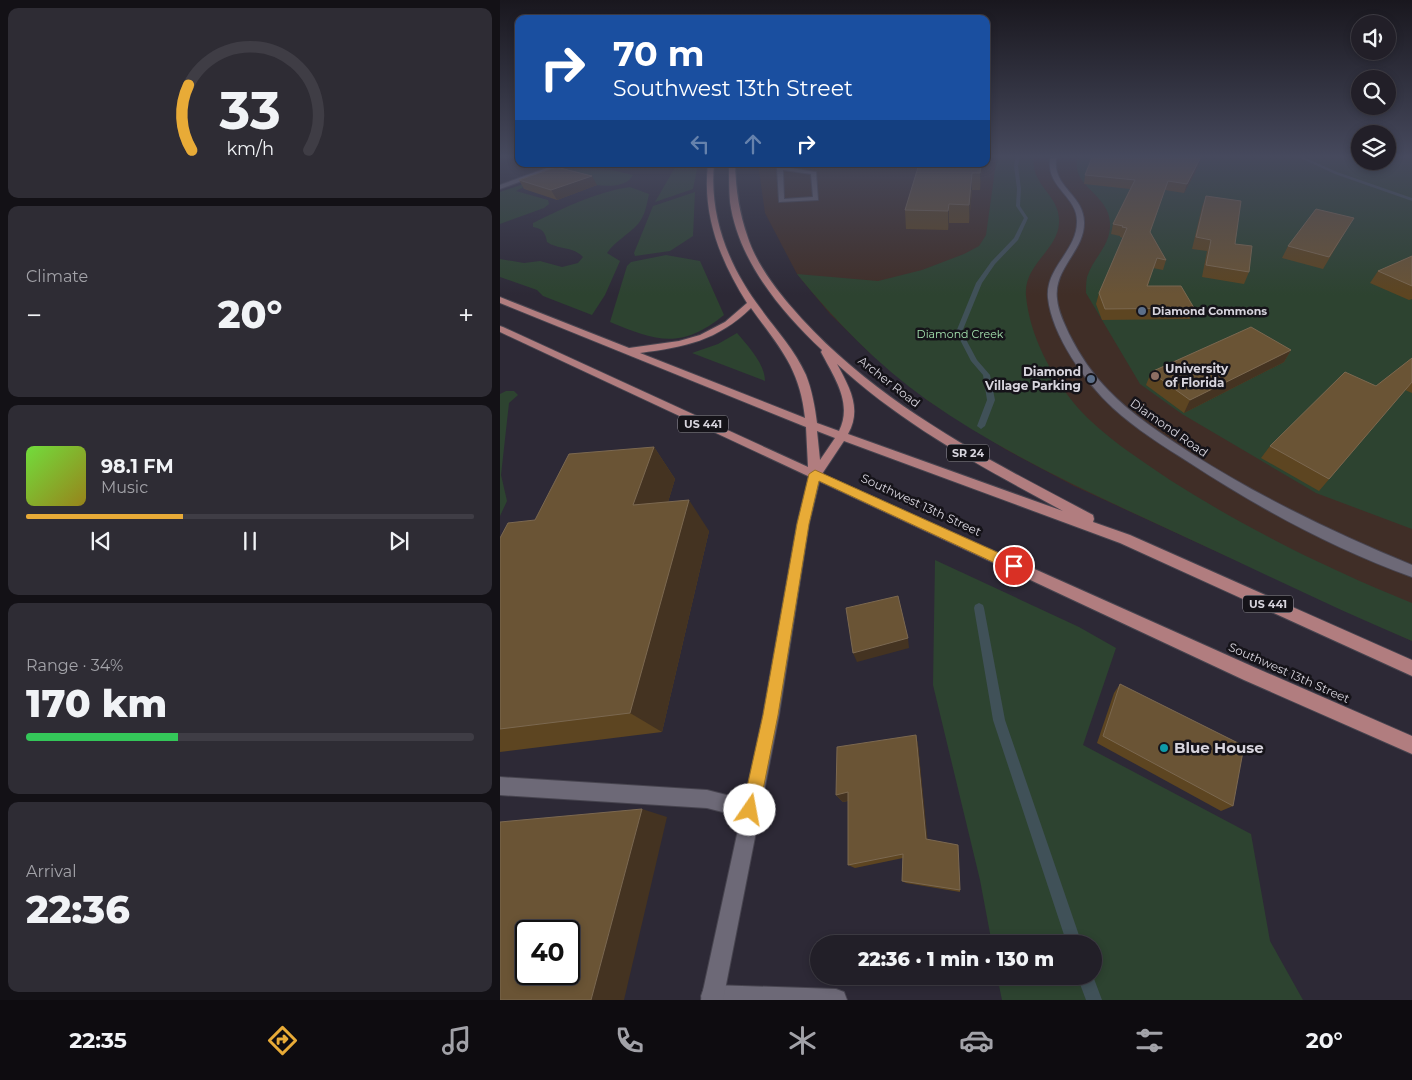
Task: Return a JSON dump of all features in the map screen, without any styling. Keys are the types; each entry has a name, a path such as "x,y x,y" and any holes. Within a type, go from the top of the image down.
{"main road":[{"name":"Archer Road","path":"712,202 741,231 760,270 799,321 823,348 907,415 965,451 1125,539"},
{"name":"Archer Road","path":"728,202 724,214 726,255 752,302 790,353 801,378 808,403 815,474"},
{"name":"US 441","path":"500,300 811,425 1125,539 1412,668"},
{"path":"628,351 675,345 713,333 732,321 752,302"},
{"name":"Southwest 13th Street","path":"500,329 1250,674 1412,745"},
{"path":"815,474 841,436 850,414 847,395 823,348"}],"street":[{"name":"Diamond Road","path":"1074,202 1080,211 1081,221 1076,240 1057,269 1051,295 1056,318 1079,362 1095,385 1137,423 1244,492 1309,527 1412,571"},
{"path":"815,474 803,524 771,715 712,998 836,1000"},
{"path":"500,786 707,799 750,810"}],"shaded area":[{"name":"University of Florida","path":"763,202 1412,202 1412,641 1074,486 1005,449 927,400 870,353 830,314 797,274 765,213"}],"green space":[{"path":"500,202 548,202 549,204 544,208 500,224"},
{"path":"580,202 647,202 638,224 607,253 620,261 605,295 592,315 543,296 537,290 500,277 500,259 524,263 540,261 562,267 578,263 583,257 575,251 547,242 543,232 533,227 533,223"},
{"path":"666,202 695,202 693,236 670,251 635,256 634,253 653,206"},
{"name":"Diamond Creek","path":"991,202 1054,202 1058,213 1057,233 1030,275 1026,296 1028,311 1037,341 1051,370 1068,396 1088,418 1122,447 1199,498 1288,547 1412,603 1412,641 1331,606 1060,478 992,441 927,400 891,372 826,309 797,274 878,281 922,270 964,254 979,246 986,235"},
{"path":"1101,202 1412,202 1412,529 1316,493 1182,414 1140,384 1086,293 1087,277 1090,269 1104,247 1110,232 1108,213"},
{"path":"666,255 700,261 724,315 695,334 668,339 641,334 610,322 627,266 631,262"},
{"path":"737,333 759,362 765,381 692,353 718,344"},
{"path":"506,391 514,391 518,395 509,403 501,475 507,501 500,516 500,394"},
{"path":"935,560 1079,627 1116,648 1083,745 1251,834 1270,941 1303,1000 1002,1000 999,985 1102,985 1102,935 990,935 980,880 933,685"}],"building":[{"path":"908,202 969,202 969,205 949,204 948,211 905,210"},
{"path":"1124,202 1161,202 1150,232 1166,260 1157,258 1147,286 1181,286 1194,308 1105,309 1099,293 1127,228 1113,224"},
{"path":"1205,202 1241,202 1235,244 1252,246 1249,272 1206,265 1211,240 1196,237"},
{"path":"1316,209 1354,218 1329,257 1288,246"},
{"path":"1412,256 1412,286 1378,271"},
{"path":"1251,327 1291,350 1190,400 1151,372"},
{"path":"1412,358 1412,382 1329,479 1270,446 1345,372 1376,386"},
{"path":"654,447 633,505 689,500 630,713 500,729 500,538 508,523 535,520 569,454"},
{"path":"898,596 908,638 853,653 846,608"},
{"name":"Blue House","path":"1120,684 1244,746 1233,806 1103,736"},
{"path":"916,735 926,839 958,845 960,890 902,881 903,854 848,865 848,792 836,795 837,747"},
{"path":"642,809 591,1000 500,1000 500,822"}],"waterway":[{"path":"981,426 991,400 986,375 974,361 959,332 979,283 993,263 1016,239 1026,218 1018,206 1018,202"},
{"path":"979,608 999,720 1072,935"},
{"path":"1088,985 1094,1000"}],"place":[{"name":"Diamond Commons","path":"1142,311"},
{"name":"University of Florida","path":"1155,376"},
{"name":"Diamond Village Parking","path":"1091,379"},
{"name":"Blue House","path":"1164,748"}],"route":[{"path":"750,810 771,715 803,524 810,502 815,474 1014,566"}]}
